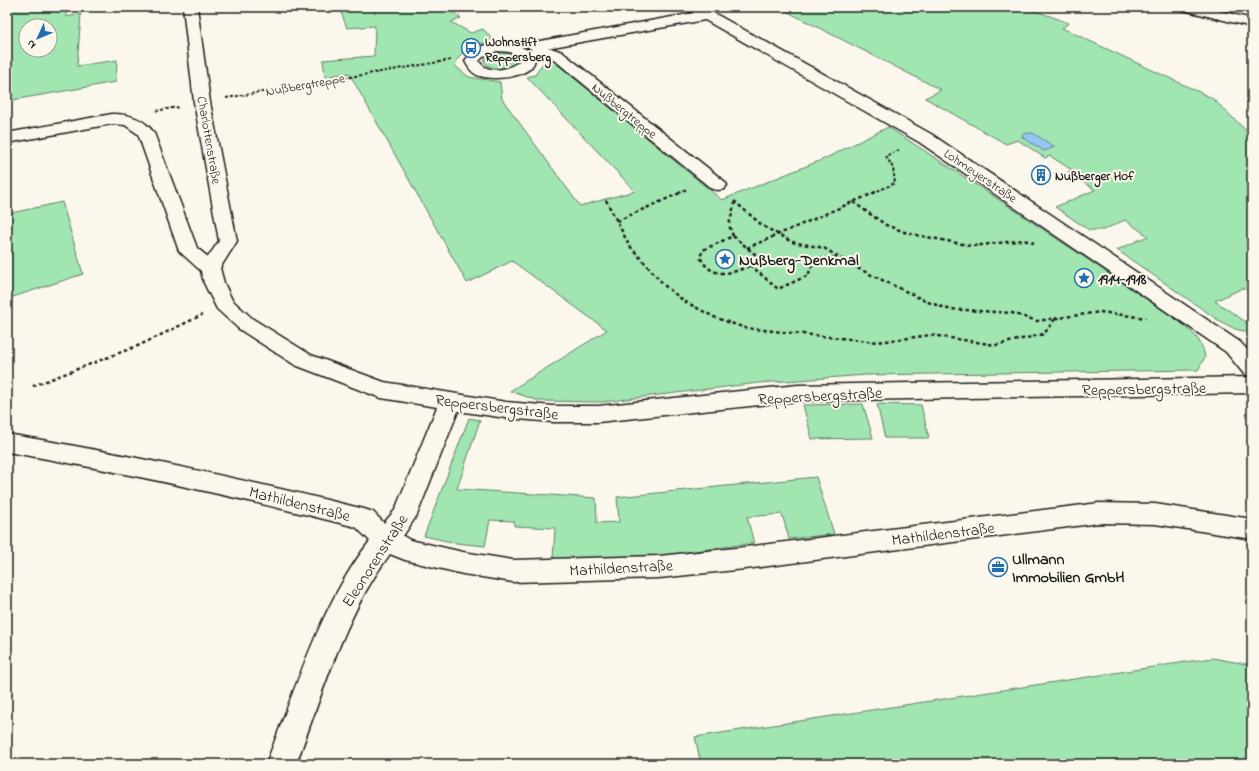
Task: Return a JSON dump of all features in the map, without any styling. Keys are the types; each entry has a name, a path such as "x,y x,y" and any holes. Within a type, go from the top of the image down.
{"street":[{"name":"Charlottenstraße","path":"190,7 202,102 228,241 210,268"},
{"path":"1188,7 1252,23"},
{"name":"Nußbergtreppe","path":"700,11 551,42 523,52 551,52 557,55 714,182"},
{"name":"Lohmeyerstraße","path":"700,11 874,108 938,146 1234,347 1252,369"},
{"path":"7,138 112,119 128,119 139,124 146,133 189,251 210,268"},
{"name":"Reppersbergstraße","path":"210,268 214,283 224,304 246,324 302,360 381,390 506,410 552,414 598,414 798,393 1252,385"},
{"name":"Eleonorenstraße","path":"281,764 338,616 364,568 404,515 451,401"},
{"name":"Mathildenstraße","path":"7,443 83,456 235,487 364,519 386,539 405,549 424,555 513,571 659,567 730,560 1099,513 1155,514 1252,529"}],"path":[{"name":"Nußbergtreppe","path":"223,98 457,59"},
{"path":"151,111 185,105"},
{"path":"747,248 895,183 893,168 886,156"},
{"path":"617,221 714,182"},
{"path":"606,200 629,245 642,262 669,290 684,301 714,317 745,328 878,342 931,335 996,345 1044,334 1055,319"},
{"path":"733,236 703,250 700,257 702,264 709,270 720,274 733,273 762,260 733,236 729,225 735,201 755,220 778,235 792,242 824,248 839,259 912,295 948,309 1012,313 1037,321 1100,312 1151,318"},
{"path":"853,202 886,225 907,233 972,246 1024,240 1037,244"},
{"path":"750,265 778,289 808,275 808,270 812,263 821,259 839,259"},
{"path":"33,386 140,345 224,304"}],"green space":[{"path":"7,7 67,7 66,17 81,14 77,66 117,60 116,82 7,101"},
{"path":"339,7 446,8 461,18 451,22 471,33 483,29 495,41 477,45 461,54 455,66 469,77 500,82 502,99 580,206 635,191 527,77 535,75 545,60 551,59 722,200 824,159 888,127 1176,319 1195,335 1201,345 1205,357 1198,370 866,375 758,383 602,402 539,401 510,391 607,330 512,261 467,283 349,73 325,77 323,60 374,56 375,26 347,28"},
{"path":"778,7 980,7 990,11 1009,7 1030,10 1069,23 1062,28 1212,98 1252,136 1252,293 1243,288 1215,301 1252,326 1252,330 1248,332 1235,329 1218,320 1117,250 1148,236 1125,220 1103,230 1089,230 1055,207 1095,190 1068,172 1072,170 1050,156 1045,158 1018,140 1006,144 925,98 941,90"},
{"path":"492,54 511,54 516,58 515,63 508,67 495,68 488,66 485,63 484,60"},
{"path":"62,202 83,274 7,299 7,214"},
{"path":"863,404 873,438 812,439 803,405"},
{"path":"877,404 921,405 929,438 885,438"},
{"path":"469,418 480,420 457,489 596,498 597,523 619,522 617,497 816,477 834,534 789,539 782,514 747,517 754,543 658,556 553,559 555,528 514,526 514,521 490,520 485,546 456,543 424,536"},
{"path":"1212,658 1252,665 1252,764 701,764 695,737"}],"water":[{"path":"1033,133 1055,147 1044,151 1022,137 1023,134"}],"place":[{"name":"Wohnstift Reppersberg","path":"471,48"},
{"name":"Nußberger Hof","path":"1041,175"},
{"name":"Nußberg-Denkmal","path":"725,259"},
{"name":"1914-1918","path":"1084,278"},
{"name":"Ullmann Immobilien GmbH","path":"998,567"}]}
